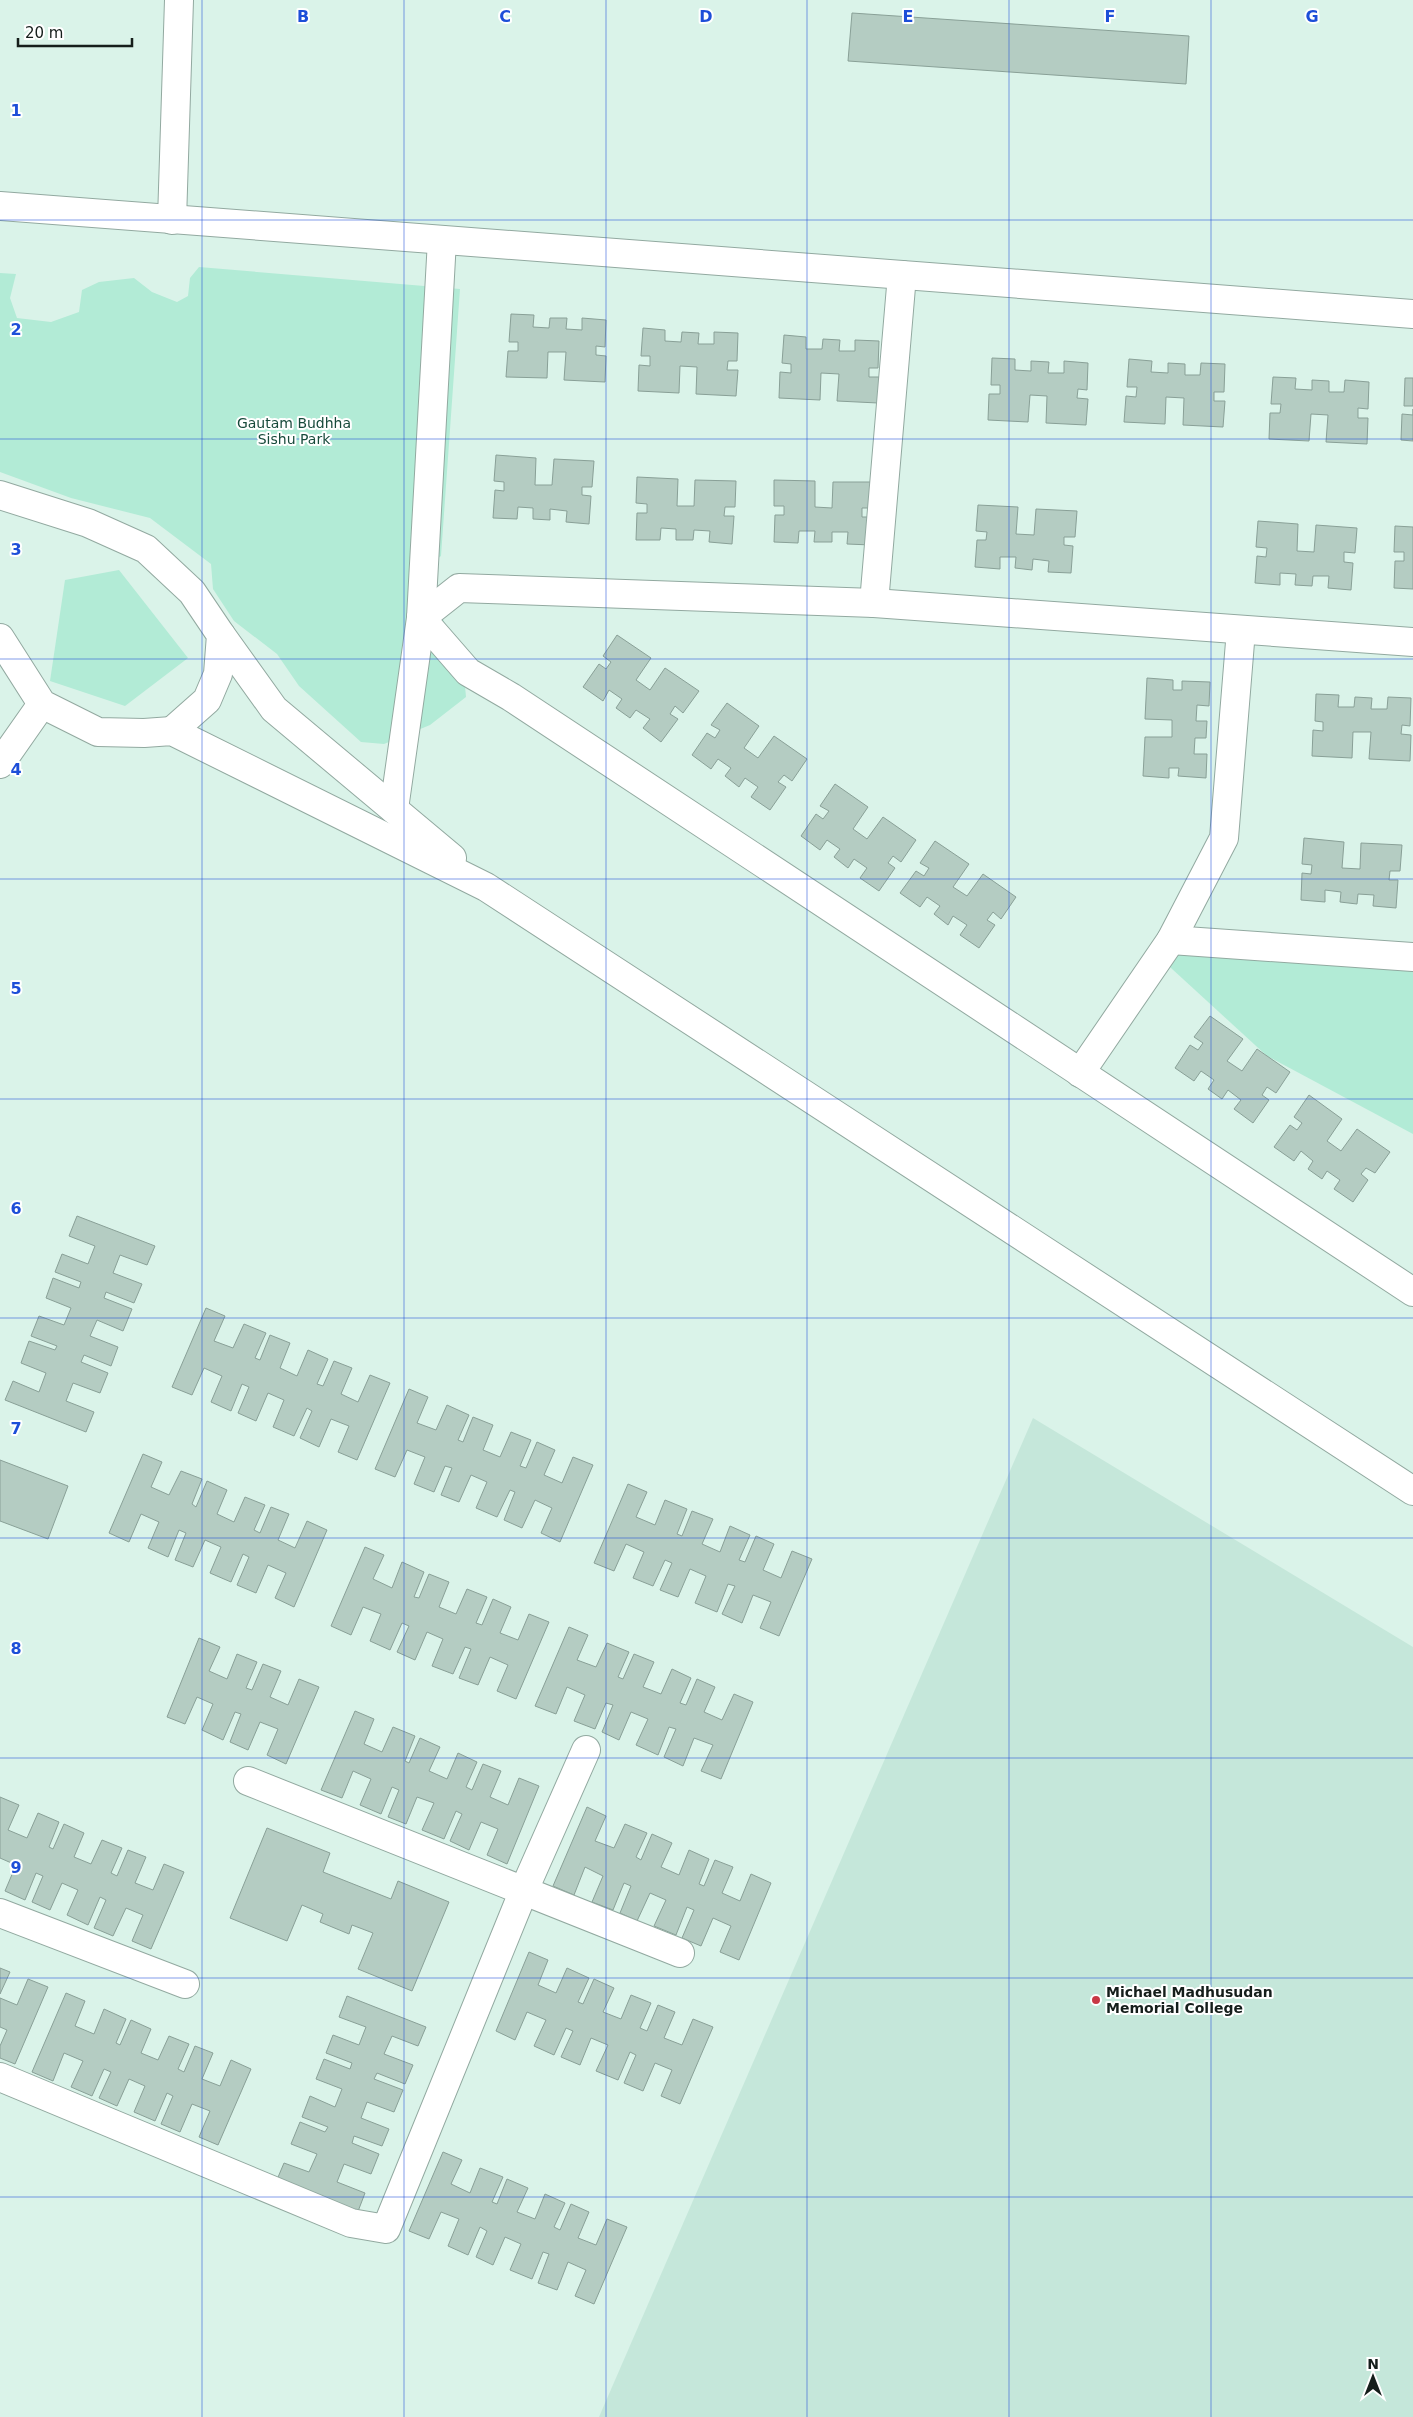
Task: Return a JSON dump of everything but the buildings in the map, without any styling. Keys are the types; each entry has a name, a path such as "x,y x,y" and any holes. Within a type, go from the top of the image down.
{"street":[{"path":"172,220 179,0"},
{"path":"0,206 1413,314"},
{"path":"394,809 421,618 442,240"},
{"path":"874,603 902,275"},
{"path":"0,495 88,523 146,549 192,592 274,709 486,887"},
{"path":"421,618 459,588 874,603 1413,642"},
{"path":"421,618 468,672 519,703 1413,1292"},
{"path":"1080,1073 1171,940 1224,838 1240,630"},
{"path":"172,731 207,700 218,674 221,635"},
{"path":"0,638 42,704 98,732 144,733 172,731 486,887 1413,1491"},
{"path":"0,764 42,704"},
{"path":"1171,940 1413,957"},
{"path":"0,2077 352,2223 386,2229 524,1890 586,1750"},
{"path":"248,1781 680,1953"},
{"path":"0,1913 185,1984"}],"shaded area":[{"name":"Michael Madhusudan Memorial College","path":"1033,1418 1413,1647 1413,2417 599,2417"}],"green space":[{"name":"Gautam Budhha Sishu Park","path":"199,267 460,289 441,556 421,570 463,664 466,697 430,725 384,744 361,742 299,686 277,654 234,621 213,589 211,564 150,518 71,498 0,472 0,273 16,274 10,298 17,318 51,322 79,312 82,290 99,282 134,278 152,292 177,302 188,296 190,278"},
{"path":"119,570 188,658 125,706 50,681 65,580"},
{"path":"1177,951 1413,967 1413,1134 1267,1056 1159,957"}],"place":[{"name":"Michael Madhusudan Memorial College","path":"1096,2000"}]}
